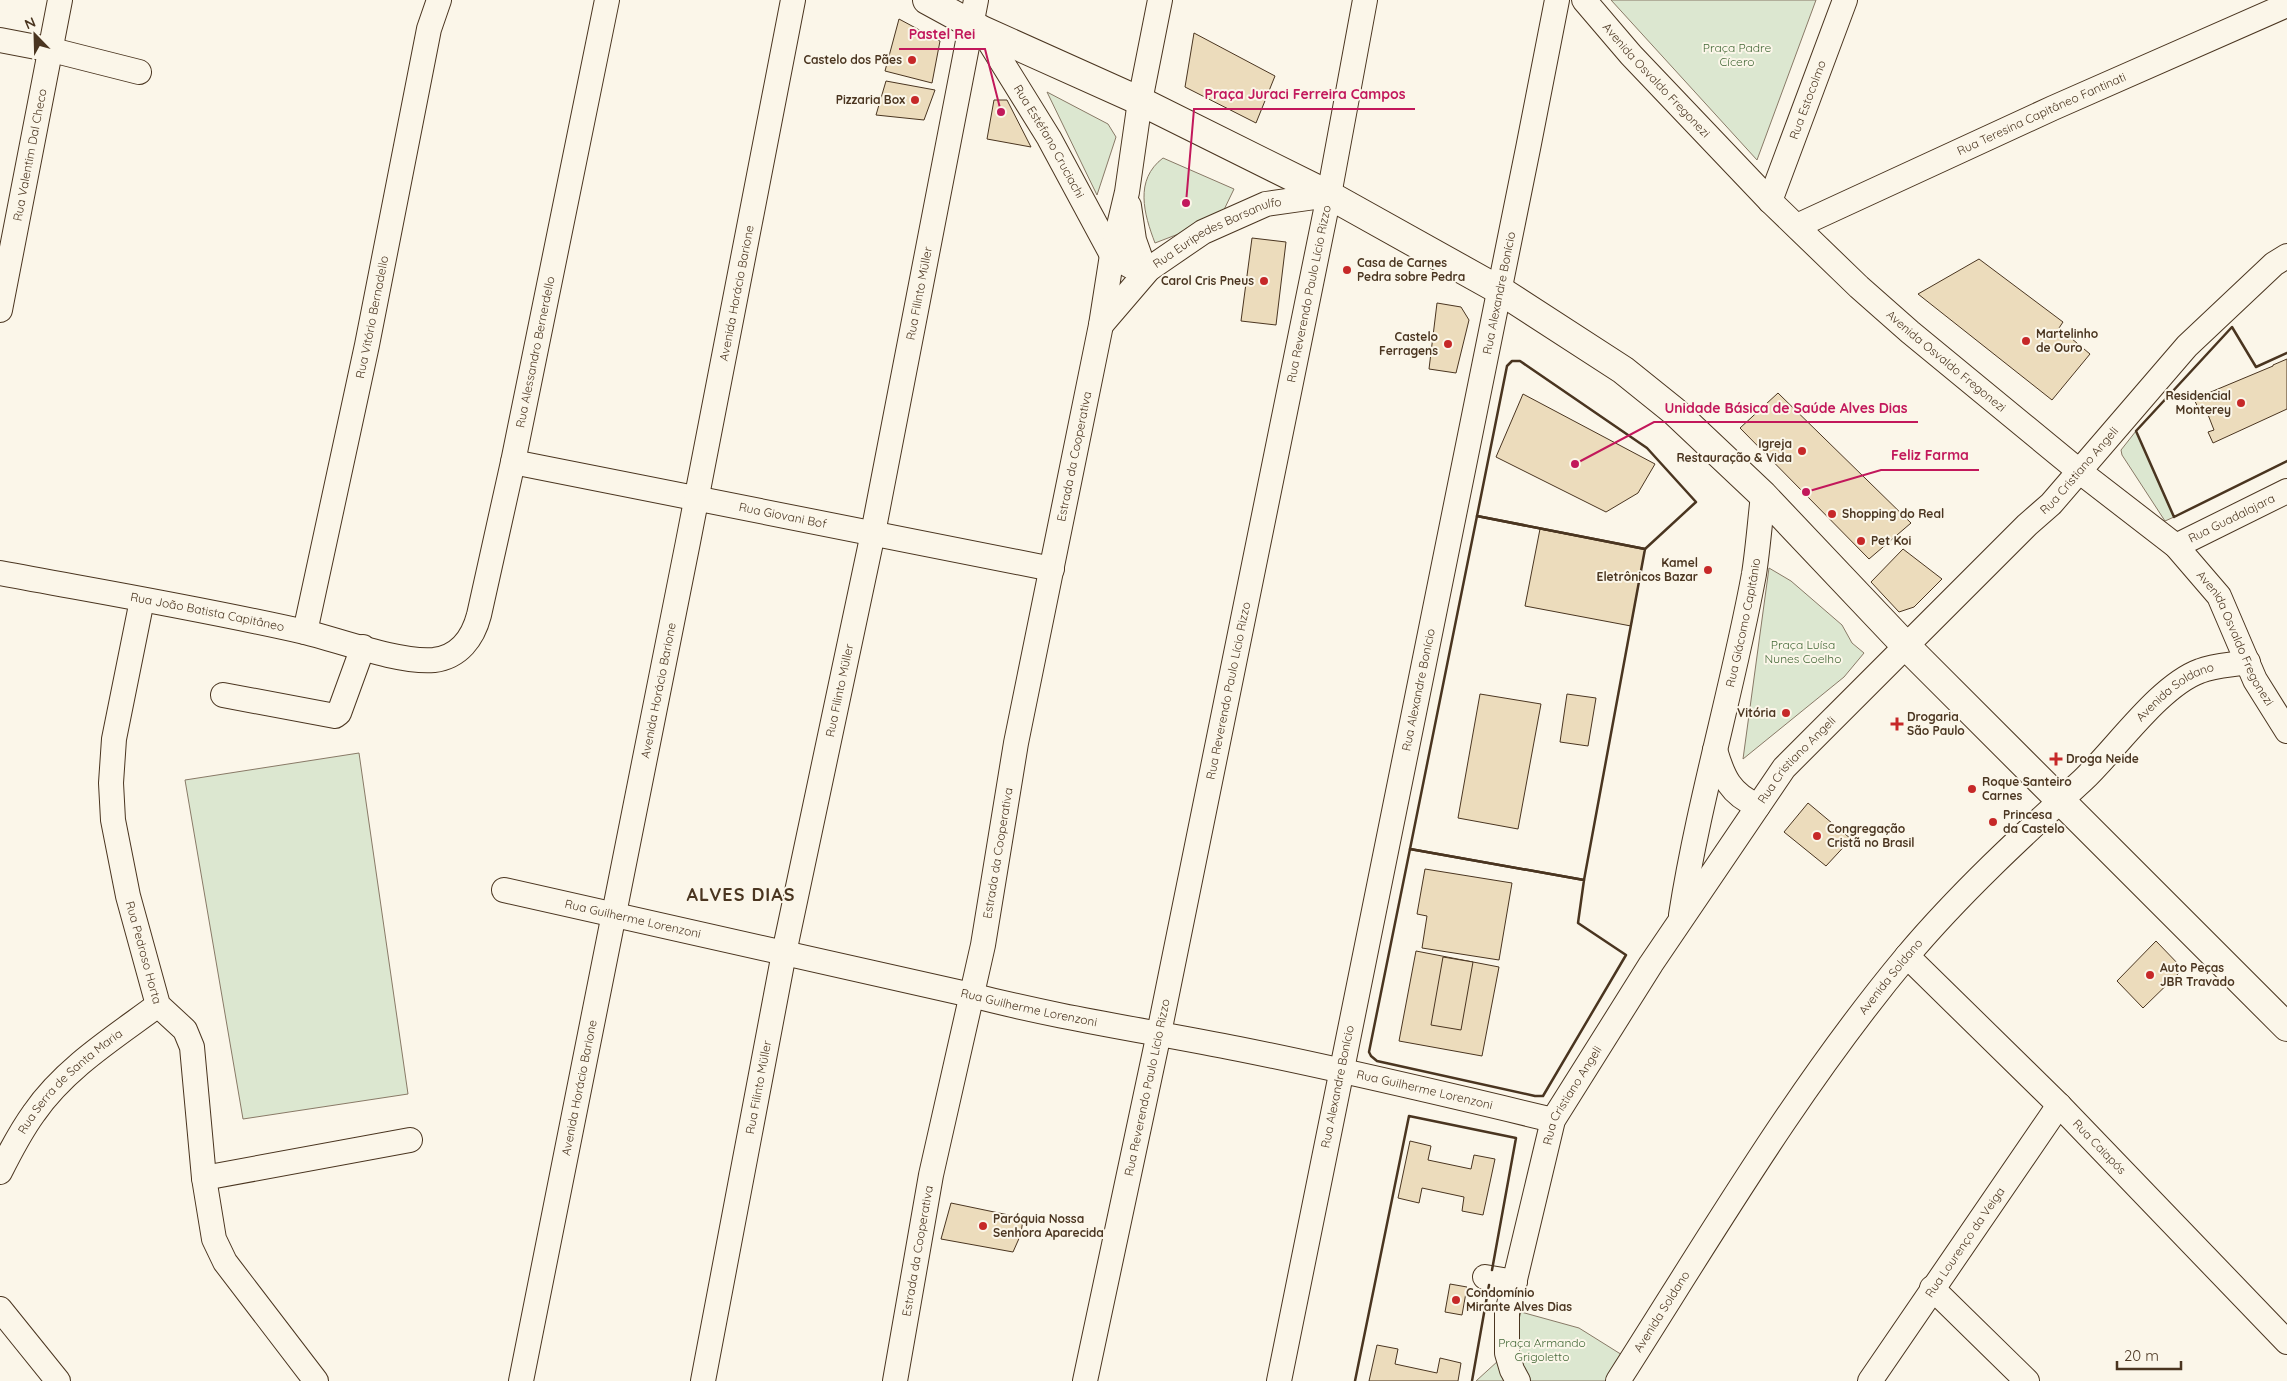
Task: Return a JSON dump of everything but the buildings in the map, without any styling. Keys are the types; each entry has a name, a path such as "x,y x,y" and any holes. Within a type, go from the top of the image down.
{"main road":[{"path":"927,0 977,18 1140,102 1329,195 1501,291 1623,370 1674,410 1763,495 1906,646 2287,1027"}],"street":[{"name":"Rua Valentim Dal Checo","path":"0,310 52,50 60,0"},
{"name":"Rua Vitório Bernadello","path":"305,632 367,345 429,29 438,0"},
{"name":"Rua Alessandro Bernerdello","path":"412,660 434,660 459,650 475,630 513,462 607,0"},
{"name":"Avenida Horácio Barione","path":"521,1381 695,498 732,324 793,0"},
{"name":"Estrada da Cooperativa","path":"895,1381 931,1175 983,945 1016,743 1101,325 1112,255 1127,192 1140,102 1160,0"},
{"name":"Rua Reverendo Paulo Lício Rizzo","path":"1084,1381 1159,1033 1329,195 1365,0"},
{"name":"Rua Alexandre Bonício","path":"1280,1381 1340,1069 1501,291 1557,0"},
{"name":"Avenida Osvaldo Fregonezi","path":"1584,0 1631,55 1770,201 1859,287 1903,326 2079,471 2176,546 2219,596 2262,692 2287,731"},
{"name":"Rua Estocolmo","path":"1770,201 1845,0"},
{"name":"Rua Teresina Capitâneo Fantinati","path":"1797,226 2053,108 2287,5"},
{"name":"Rua Estéfano Cruciachi","path":"977,18 1049,138 1112,255"},
{"name":"Rua Filinto Müller","path":"703,1381 784,953 873,533 977,18"},
{"path":"0,40 52,50 140,72"},
{"name":"Estrada da Cooperativa","path":"1101,325 1147,268 1134,240 1127,192"},
{"name":"Rua Euripedes Barsanulfo","path":"1112,255 1130,266 1147,268 1203,232 1238,215 1266,204 1329,195"},
{"name":"Rua Cristiano Angeli","path":"1518,1381 1512,1370 1506,1346 1507,1313 1553,1120 1651,964 1758,806 1784,768 2027,525 2051,504 2187,346 2274,264 2287,256"},
{"name":"Rua Giovani Bof","path":"513,462 1052,569"},
{"name":"Rua Guadalajara","path":"2176,546 2287,490"},
{"name":"Rua Giácomo Capitânio","path":"1680,922 1697,826 1754,572 1763,495"},
{"name":"Rua João Batista Capitâneo","path":"0,573 305,632 412,660"},
{"name":"Rua Pedroso Horta","path":"142,600 114,739 111,783 113,820 120,858 158,1005 185,1030 192,1046 204,1178 214,1239 225,1262 316,1381"},
{"path":"223,695 335,716 339,713 363,647"},
{"name":"Avenida Soldano","path":"1618,1381 1760,1156 1813,1078 1907,956 2004,854 2060,798 2083,780 2177,684 2201,670 2248,662"},
{"path":"1715,750 1724,777 1730,786 1738,796 1758,806"},
{"name":"Rua Guilherme Lorenzoni","path":"504,890 971,995 1030,1010 1159,1033 1340,1069 1553,1120"},
{"name":"Rua Caiapós","path":"1907,956 2059,1105 2287,1342"},
{"name":"Rua Serra de Santa Maria","path":"0,1172 34,1112 56,1087 94,1053 158,1005"},
{"name":"Rua Lourenço da Veiga","path":"1870,1381 2059,1105"},
{"path":"204,1178 410,1140"},
{"path":"1484,1277 1515,1282"},
{"path":"1932,1288 2027,1381"},
{"path":"0,1309 58,1381"}],"green space":[{"name":"Praça Padre Cícero","path":"1611,0 1816,0 1757,160"},
{"path":"1047,92 1108,124 1116,137 1097,195"},
{"path":"1163,158 1234,189 1220,218 1155,243 1145,209 1145,187 1148,176"},
{"path":"2136,431 2174,517 2165,521 2122,455 2121,450"},
{"name":"Praça Luísa Nunes Coelho","path":"1769,568 1791,581 1842,625 1852,643 1864,653 1844,677 1743,759"},
{"path":"359,753 408,1094 243,1119 185,780"},
{"name":"Praça Armando Grigoletto","path":"1521,1312 1579,1328 1635,1363 1623,1381 1476,1381 1510,1350"}],"fence":[{"path":"1477,516 1507,366 1512,361 1520,361 1647,448 1696,502"}],"wall":[{"path":"2287,353 2256,367 2232,327 2136,431 2174,517 2287,461"},
{"path":"1512,361 1520,361 1647,448 1696,502 1645,549 1477,516 1507,366 1512,361"},
{"path":"1477,516 1645,549 1584,880 1410,849 1477,516"},
{"path":"1410,849 1584,880 1578,923 1626,955 1543,1096 1535,1096 1377,1061 1371,1056 1369,1052 1410,849"},
{"path":"1355,1381 1409,1116 1516,1138 1492,1270"},
{"path":"1472,1381 1489,1285"}],"place":[{"name":"Castelo dos Pães","path":"912,60"},
{"name":"Pizzaria Box","path":"915,100"},
{"name":"Pastel Rei","path":"1001,112"},
{"name":"Praça Juraci Ferreira Campos","path":"1186,203"},
{"name":"Casa de Carnes Pedra sobre Pedra","path":"1347,270"},
{"name":"Carol Cris Pneus","path":"1264,281"},
{"name":"Martelinho de Ouro","path":"2026,341"},
{"name":"Castelo Ferragens","path":"1448,344"},
{"name":"Residencial Monterey","path":"2241,403"},
{"name":"Igreja Restauração & Vida","path":"1802,451"},
{"name":"Unidade Básica de Saúde Alves Dias","path":"1575,464"},
{"name":"Feliz Farma","path":"1806,492"},
{"name":"Shopping do Real","path":"1832,514"},
{"name":"Pet Koi","path":"1861,541"},
{"name":"Kamel Eletrônicos Bazar","path":"1708,570"},
{"name":"Vitória","path":"1786,713"},
{"name":"Drogaria São Paulo","path":"1897,724"},
{"name":"Droga Neide","path":"2056,759"},
{"name":"Roque Santeiro Carnes","path":"1972,789"},
{"name":"Princesa da Castelo","path":"1993,822"},
{"name":"Congregação Cristã no Brasil","path":"1817,836"},
{"name":"Auto Peças JBR Travado","path":"2150,975"},
{"name":"Paróquia Nossa Senhora Aparecida","path":"983,1226"},
{"name":"Condomínio Mirante Alves Dias","path":"1456,1300"}],"district":[{"name":"ALVES DIAS","path":"741,895"}]}
